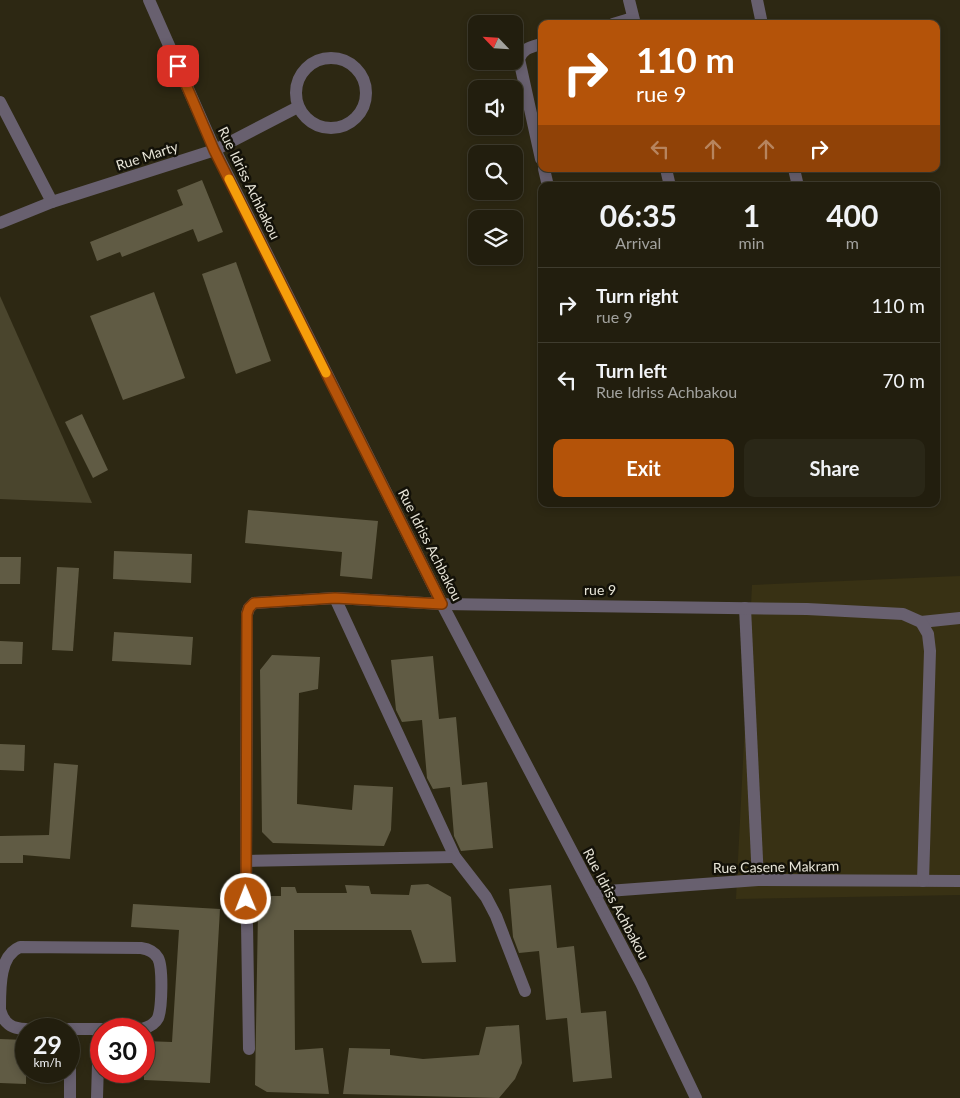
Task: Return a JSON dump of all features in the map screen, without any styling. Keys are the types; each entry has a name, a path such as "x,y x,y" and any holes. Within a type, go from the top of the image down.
{"street":[{"name":"Rue Idriss Achbakou","path":"149,0 214,150 442,604 641,983 696,1098"},
{"path":"629,0 634,20"},
{"path":"757,0 761,20"},
{"path":"538,45 521,52 518,59 538,145"},
{"path":"328,58 340,59 352,64 361,74 366,86 366,99 362,112 342,128 329,129 316,126 306,118 298,107 296,94 298,81 305,70 315,62 328,58"},
{"path":"0,102 52,202"},
{"name":"Rue Marty","path":"0,223 52,202 214,150 298,107"},
{"path":"335,598 455,857 486,897 496,916 525,991"},
{"name":"rue 9","path":"246,861 247,624 249,608 254,603 335,598 442,604 745,608 903,614 921,622"},
{"path":"745,608 758,880"},
{"path":"923,881 930,651 928,634 921,622 960,618"},
{"path":"249,1049 246,861 455,857"},
{"name":"Rue Casene Makram","path":"594,892 758,880 960,881"},
{"path":"15,1027 10,1026 2,1020 0,1009 0,966 3,957 10,950 20,947 141,948 151,950 158,957 160,967 160,1010 155,1022"},
{"path":"70,1083 70,1098"},
{"path":"97,1098 98,1083"}],"shaded area":[{"path":"0,296 92,503 0,499"},
{"path":"960,576 960,895 736,899 752,585"}],"building":[{"path":"202,180 223,232 198,242 193,229 122,257 120,252 97,261 90,242 183,205 177,190"},
{"path":"236,262 271,361 236,374 202,274"},
{"path":"154,292 185,378 123,400 90,316"},
{"path":"82,414 108,470 93,478 65,422"},
{"path":"248,510 378,521 372,579 340,576 342,552 245,543"},
{"path":"114,551 192,554 191,583 113,579"},
{"path":"0,557 21,557 20,584 0,584"},
{"path":"57,567 79,568 73,651 52,650"},
{"path":"114,632 193,637 191,665 112,661"},
{"path":"0,641 23,642 22,664 0,664"},
{"path":"272,655 320,657 318,689 299,693 297,804 352,810 354,785 393,787 391,830 384,846 273,843 262,832 260,670"},
{"path":"433,656 439,719 456,717 462,785 487,782 493,848 461,851 454,836 450,787 433,789 427,778 422,720 402,722 396,710 391,660"},
{"path":"0,744 25,745 24,771 0,770"},
{"path":"54,763 78,765 70,859 23,855 23,863 0,863 0,836 49,835"},
{"path":"428,884 451,897 456,962 422,963 411,930 294,930 295,1050 323,1048 329,1094 267,1092 255,1085 258,911 270,896 281,896 281,887 295,887 297,893 347,893 345,885 369,886 371,894 409,895 411,885"},
{"path":"551,885 557,948 574,946 581,1013 606,1011 612,1078 573,1082 567,1018 546,1020 539,951 519,953 513,937 509,889"},
{"path":"133,904 220,909 210,1083 155,1080 155,1041 172,1042 179,930 131,927"},
{"path":"519,1025 522,1063 515,1079 499,1098 343,1094 349,1048 390,1049 390,1055 423,1059 479,1055 486,1027"},
{"path":"0,1039 15,1040 15,1083 26,1084 0,1083"}],"slow traffic":[{"path":"229,179 326,373"}],"route":[{"path":"178,66 214,150 442,604 335,598 254,603 249,608 247,614 246,899"}]}
